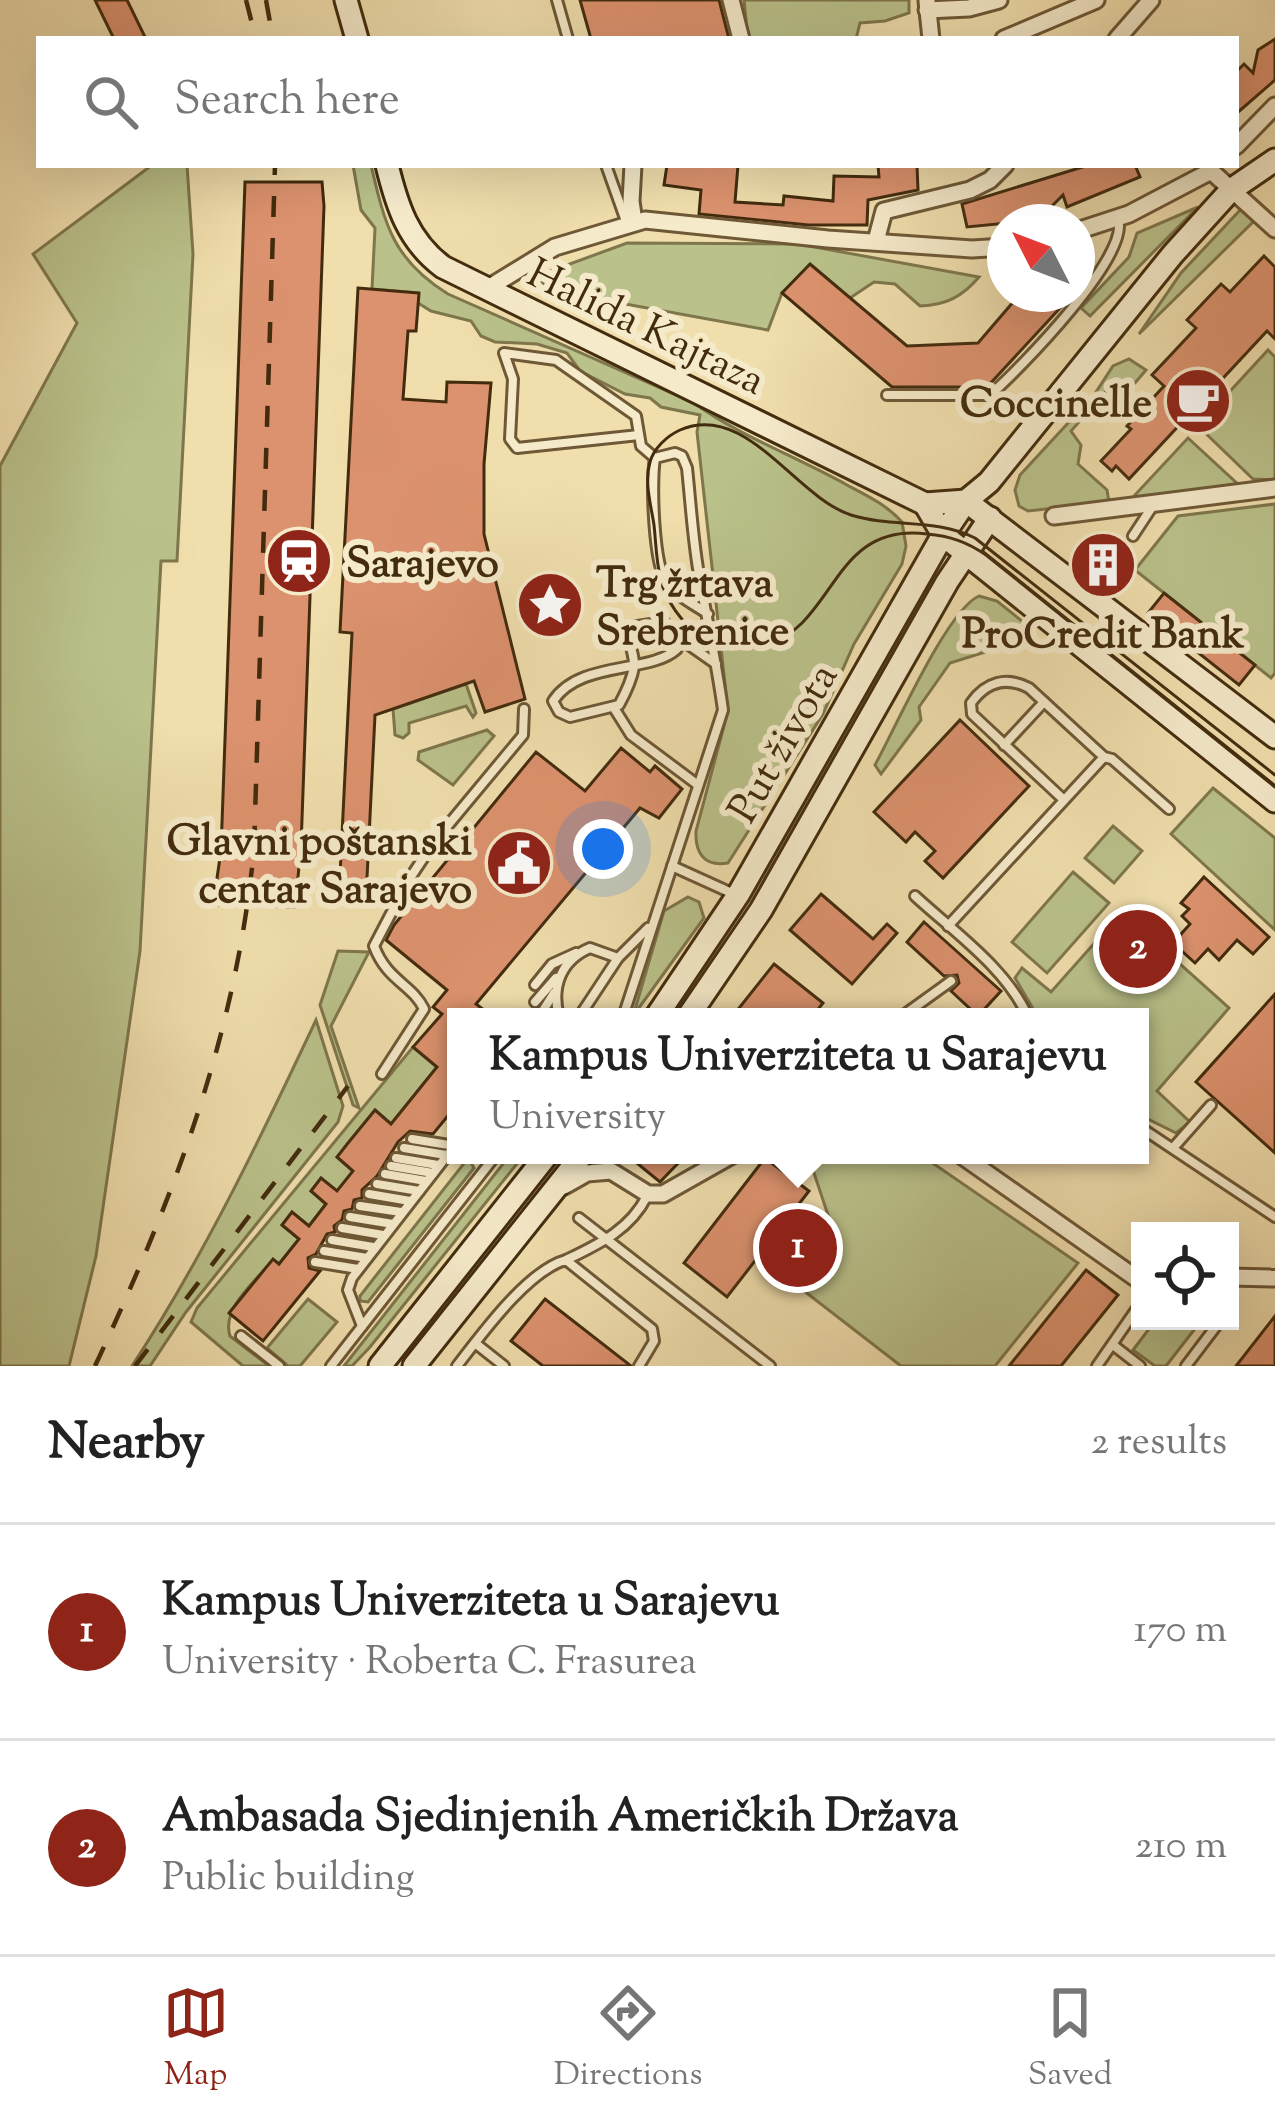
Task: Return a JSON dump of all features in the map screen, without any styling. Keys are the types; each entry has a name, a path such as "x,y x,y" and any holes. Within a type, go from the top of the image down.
{"street":[{"path":"346,0 356,36"},
{"path":"731,0 740,36"},
{"path":"932,36 927,5 969,8 999,0"},
{"path":"1011,36 1096,0"},
{"path":"1120,36 1151,0"},
{"path":"1239,143 1275,106"},
{"name":"Put života","path":"662,1008 738,896 966,501 989,482 1173,254 1231,190 1275,160"},
{"name":"Halida Kajtaza","path":"388,168 401,215 420,247 443,267 925,504"},
{"path":"630,223 633,168"},
{"path":"876,241 884,211 970,190 1002,168"},
{"path":"1095,226 1118,219 1215,168 1231,190 1275,229"},
{"path":"485,290 555,247 630,223 987,248"},
{"path":"989,482 990,518"},
{"path":"1054,516 1275,488"},
{"path":"1275,736 966,501 925,504 943,535 1275,801"},
{"name":"Put života","path":"694,1008 772,893 965,552 990,518"},
{"path":"380,1366 540,1164"},
{"path":"414,1366 575,1164"},
{"path":"618,1164 625,1177"},
{"path":"550,1194 587,1173 611,1171 648,1194 663,1194 716,1164"},
{"path":"974,1164 1131,1275"},
{"path":"1239,1277 1275,1278"}],"lane":[{"path":"557,0 567,36"},
{"path":"607,168 630,223"},
{"path":"887,395 990,394 1100,273 1119,240 1118,219"},
{"path":"639,435 512,445 513,379 504,353 551,358 636,416 641,446 656,458"},
{"path":"626,1008 723,710 699,578 686,462 675,453 656,458"},
{"path":"656,458 652,481 662,576 678,594 708,614"},
{"path":"1133,536 1155,503"},
{"path":"679,638 672,654 634,662 568,684 553,701 559,712 569,717 614,708 622,699 634,662 628,641 632,627 664,622 717,664"},
{"path":"1064,800 972,715 970,703 977,695 998,681 1014,680 1169,809"},
{"path":"1004,745 1044,702"},
{"path":"614,708 632,735 698,785"},
{"path":"382,1074 424,1009 422,1001 389,976 374,946 434,842 523,735 524,709"},
{"path":"948,926 1104,757"},
{"path":"672,866 738,896"},
{"path":"915,896 1012,988 1023,1008"},
{"path":"584,1008 618,958 649,927"},
{"path":"535,985 551,964 578,953 601,949 618,958"},
{"path":"536,1002 578,953"},
{"path":"968,962 976,953"},
{"path":"544,1008 561,973"},
{"path":"914,1008 951,981"},
{"path":"555,992 555,1008"},
{"path":"1173,1148 1211,1105"},
{"path":"1149,1133 1275,1217"},
{"path":"412,1139 447,1144"},
{"path":"404,1148 447,1155"},
{"path":"362,1326 348,1290 358,1269 447,1156"},
{"path":"331,1366 487,1164"},
{"path":"433,1173 390,1166 433,1173"},
{"path":"377,1184 419,1191"},
{"path":"457,1366 532,1280 556,1263 607,1240 640,1209 648,1194"},
{"path":"369,1195 411,1202"},
{"path":"360,1206 402,1213"},
{"path":"350,1217 393,1224"},
{"path":"579,1217 770,1366"},
{"path":"342,1228 385,1235"},
{"path":"332,1240 375,1247"},
{"path":"324,1251 367,1258"},
{"path":"566,1260 652,1329 654,1341 639,1366"},
{"path":"315,1262 358,1269"},
{"path":"1096,1366 1131,1318"},
{"path":"1186,1366 1213,1330"},
{"path":"241,1336 279,1366"},
{"path":"476,1343 504,1366"},
{"path":"1113,1345 1141,1366"}],"green space":[{"path":"744,0 909,0 909,13 860,23 857,36 748,36"},
{"path":"148,168 187,168 193,254 177,561 161,561 140,951 96,1256 69,1366 0,1366 0,466 77,323 33,254"},
{"path":"354,168 372,168 381,206 403,254 448,294 694,403 869,497 902,522 906,546 902,564 854,644 823,714 728,863 707,860 696,839 728,711 697,432 700,415 625,394 580,371 567,353 481,336 471,321 418,303 418,293 372,289 375,228 361,210"},
{"path":"1198,207 1095,311 1095,293 1129,257 1137,233"},
{"path":"1241,209 1254,221 1139,334 1181,273"},
{"path":"627,243 798,244 979,277 953,299 920,306 895,284 874,282 850,298 782,293 768,330 587,297 529,279"},
{"path":"1268,350 1275,357 1275,480 1253,479 1198,426"},
{"path":"1129,359 1146,370 1135,383 1115,381 1071,431 1081,445 1078,464 1107,490 1109,502 1028,511 1019,506 1015,490 1020,475 1094,395 1113,366"},
{"path":"1188,438 1241,487 1136,501 1134,496"},
{"path":"1275,504 1275,673 1271,678 1135,570 1178,516"},
{"path":"979,596 997,601 1028,626 1030,638 950,663 919,707 921,720 881,774 875,765 923,672 952,623"},
{"path":"466,684 476,713 473,717 466,706 409,723 409,733 403,738 395,735 393,709"},
{"path":"487,730 494,736 453,785 418,760 419,752"},
{"path":"1213,788 1275,838 1275,930 1171,834"},
{"path":"1113,826 1142,851 1114,883 1085,858"},
{"path":"1073,872 1109,903 1047,973 1012,942"},
{"path":"688,897 699,902 704,918 635,1008 664,911"},
{"path":"1122,912 1229,1008 1157,1091 1190,1122 1176,1133 1149,1120 1149,1008 1033,1008 1015,978 1022,968 1051,992"},
{"path":"338,951 369,952 331,1026 359,1108 353,1105 320,1005"},
{"path":"316,1020 343,1106 338,1122 186,1312 150,1366 132,1366 207,1240"},
{"path":"413,1047 437,1067 391,1124 376,1111 337,1157 353,1171 337,1191 321,1179 311,1191 326,1204 309,1226 292,1213 282,1225 299,1239 279,1264 273,1260 235,1305 230,1336 269,1366 243,1366 191,1322 197,1308"},
{"path":"463,1164 472,1164 474,1168 368,1302 360,1301"},
{"path":"503,1164 517,1164 370,1347 352,1366 344,1366"},
{"path":"811,1164 934,1164 1078,1263 995,1366 901,1366 795,1284 834,1233"},
{"path":"308,1299 337,1322 300,1366 288,1366 267,1348"},
{"path":"1148,1330 1194,1330 1166,1366 1155,1366 1133,1350"}],"building":[{"path":"95,0 127,0 145,36 113,36"},
{"path":"580,0 719,0 728,36 590,36"},
{"path":"1275,39 1275,80 1239,111 1239,69 1244,64 1253,73 1258,50"},
{"path":"667,168 738,168 735,202 783,205 784,196 833,201 834,176 879,177 878,168 917,168 918,190 868,200 867,225 808,225 699,214 701,190 664,185"},
{"path":"1079,168 1136,168 1140,177 1074,204 1066,204 1063,195 1054,204 987,204 987,225 967,227 962,204"},
{"path":"245,182 322,182 324,206 295,907 213,905 221,851"},
{"path":"1264,256 1275,267 1275,339 1267,331 1129,479 1116,466 1112,471 1101,461 1164,386 1152,375 1196,328 1187,320 1221,284 1230,292"},
{"path":"810,264 907,346 978,343 1005,312 1056,312 987,387 892,387 782,293"},
{"path":"358,288 419,293 416,331 408,331 403,399 446,402 447,382 491,383 484,534 525,699 485,712 474,681 375,715 366,898 339,895 352,633 340,632"},
{"name":"ProCredit Bank","path":"1092,540 1131,572 1115,592 1075,558"},
{"path":"1164,593 1255,665 1239,685 1148,613"},
{"path":"960,720 1029,786 943,878 925,861 935,851 915,832 906,842 874,812"},
{"name":"Glavni poštanski centar Sarajevo","path":"621,748 650,772 655,766 682,789 659,818 640,808 476,1004 481,1008 447,1008 447,1117 433,1134 410,1131 398,1142 362,1190 362,1198 344,1211 335,1232 327,1234 316,1254 308,1258 309,1268 320,1271 263,1341 229,1313 273,1259 279,1264 299,1239 282,1225 292,1212 309,1226 326,1204 311,1191 321,1178 337,1191 353,1171 337,1157 348,1143 375,1110 391,1124 437,1067 413,1047 442,1014 433,1007 447,990 386,940 394,925 536,752 585,791"},
{"path":"1204,877 1269,937 1253,954 1237,940 1219,960 1208,949 1195,963 1173,943 1190,924 1182,916 1189,909 1181,903"},
{"path":"821,894 873,939 887,924 897,933 852,984 790,930"},
{"path":"924,922 1001,991 985,1008 969,1008 951,991 959,983 957,975 944,976 907,942"},
{"path":"774,964 823,1003 819,1008 739,1008"},
{"path":"1275,994 1275,1153 1196,1082"},
{"path":"638,1164 677,1164 660,1182"},
{"path":"760,1164 773,1164 809,1191 727,1297 684,1263"},
{"path":"1086,1270 1118,1295 1061,1366 1009,1366"},
{"path":"545,1299 631,1366 543,1366 511,1341"},
{"path":"1275,1316 1275,1366 1236,1366"}],"tram line":[{"path":"1275,775 975,538 945,528 851,515 830,505 748,439 727,429 704,425 680,430 652,457 648,485 661,580 686,624 714,643 747,649 788,635 871,543 895,535 951,538 986,555 1275,787"}],"railway":[{"path":"246,0 255,36"},
{"path":"266,0 272,36"},
{"path":"95,1366 151,1240 197,1114 233,985 245,918 254,849 275,168"},
{"path":"135,1366 348,1086"}],"place":[{"name":"Coccinelle","path":"1198,401"},
{"name":"Sarajevo","path":"299,561"},
{"name":"ProCredit Bank","path":"1103,565"},
{"name":"Trg žrtava Srebrenice","path":"550,605"},
{"name":"Glavni poštanski centar Sarajevo","path":"519,863"},
{"name":"Ambasada Sjedinjenih Američkih Država","path":"1138,949"},
{"name":"Kampus Univerziteta u Sarajevu","path":"798,1248"}]}
